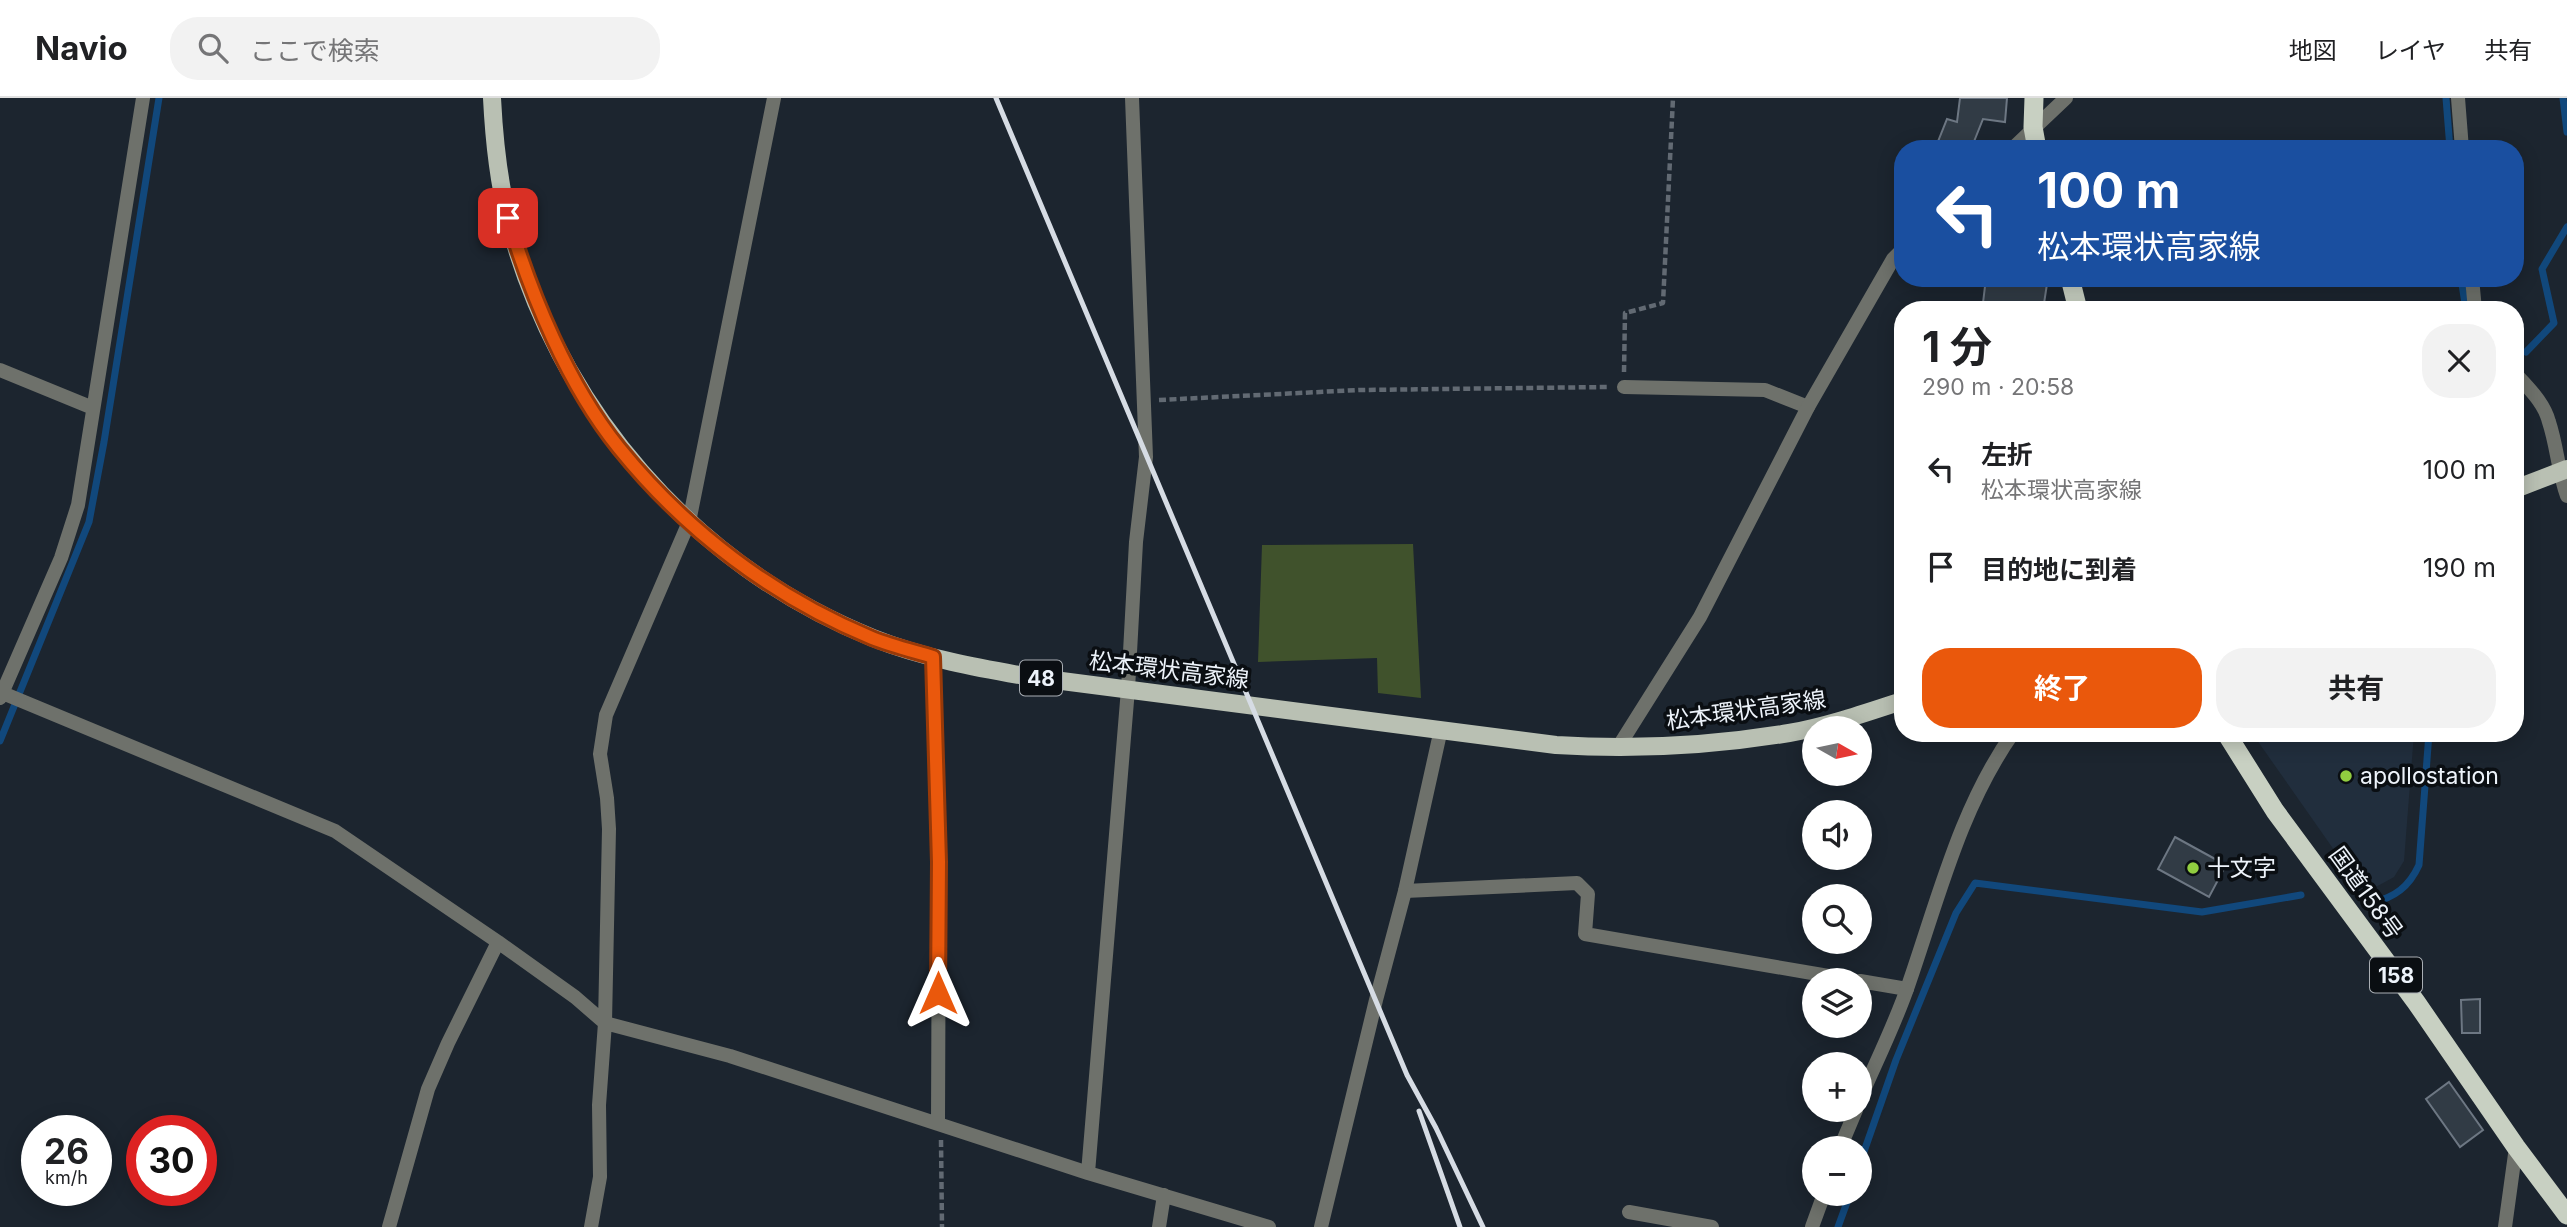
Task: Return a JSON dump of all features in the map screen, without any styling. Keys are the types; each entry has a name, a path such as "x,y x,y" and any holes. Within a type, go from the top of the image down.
{"highway":[{"path":"2034,98 2036,140"},
{"name":"国道158号","path":"2232,742 2276,811 2567,1215"}],"main road":[{"name":"松本環状高家線","path":"492,98 500,178 508,218 522,262 543,315 584,395 618,446 689,522 717,547 781,592 873,638 969,667 1556,745 1617,749 1673,747 1791,733 1894,704"},
{"path":"2524,486 2563,471"}],"street":[{"path":"143,98 78,505 61,558 1,695 335,831 498,942 575,997 605,1023 730,1056 1088,1173 1269,1227"},
{"path":"591,1227 600,1177 599,1105 605,1023 609,829 600,754 606,715 689,522 774,98"},
{"path":"1088,1173 1128,690 1136,542 1146,457 1132,98"},
{"path":"2021,140 2066,98"},
{"path":"2458,98 2461,140"},
{"path":"1617,749 1700,617 1808,407 1894,257"},
{"path":"0,369 93,408"},
{"path":"2524,383 2537,397 2549,420 2567,496"},
{"path":"1624,387 1765,390 1808,407"},
{"path":"933,657 939,862 939,1125"},
{"path":"1321,1227 1405,891 1441,729"},
{"path":"1872,1072 1907,989 1963,823 2007,742"},
{"path":"1405,891 1577,883 1588,894 1585,934 1802,971"},
{"path":"389,1227 428,1089 498,942"},
{"path":"1872,983 1907,989"},
{"path":"2505,1227 2516,1147"},
{"path":"1159,1227 1164,1195"},
{"path":"1812,1227 1820,1206"},
{"path":"1629,1212 1712,1227"}],"path":[{"path":"1145,401 1359,390 1624,387 1625,313 1663,303 1673,98"},
{"path":"939,1125 942,1227"}],"shaded area":[{"name":"apollostation","path":"2258,742 2413,742 2404,861 2394,877 2374,888 2360,887"}],"green space":[{"path":"1413,544 1421,698 1378,693 1377,658 1258,662 1262,545"}],"building":[{"path":"1960,98 2007,98 2005,122 1983,119 1975,140 1939,140 1947,119 1957,122"},
{"path":"1985,287 2047,287 2044,301 1983,301"},
{"path":"2175,837 2226,865 2209,897 2158,869"},
{"path":"2480,999 2480,1033 2462,1033 2461,1000"},
{"path":"2449,1082 2483,1130 2460,1147 2426,1099"}],"waterway":[{"path":"0,741 89,522 159,98"},
{"path":"2446,98 2449,140"},
{"path":"2563,98 2567,132"},
{"path":"2526,352 2554,323 2542,269 2567,227"},
{"path":"2462,287 2465,301"},
{"path":"2372,903 2388,898 2400,890 2411,879 2419,865 2428,742"},
{"path":"1869,1136 1896,1060 1956,913 1975,883 2202,912 2301,895"},
{"path":"1838,1227 1846,1206"}],"railway":[{"path":"996,98 1407,1075 1436,1128 1483,1227"},
{"path":"1419,1111 1460,1227"}],"place":[{"name":"apollostation","path":"2346,776"},
{"name":"十文字","path":"2193,868"}],"route":[{"path":"508,218 543,315 568,367 618,446 664,497 717,547 781,592 873,638 933,657 939,862 938,993"}]}
